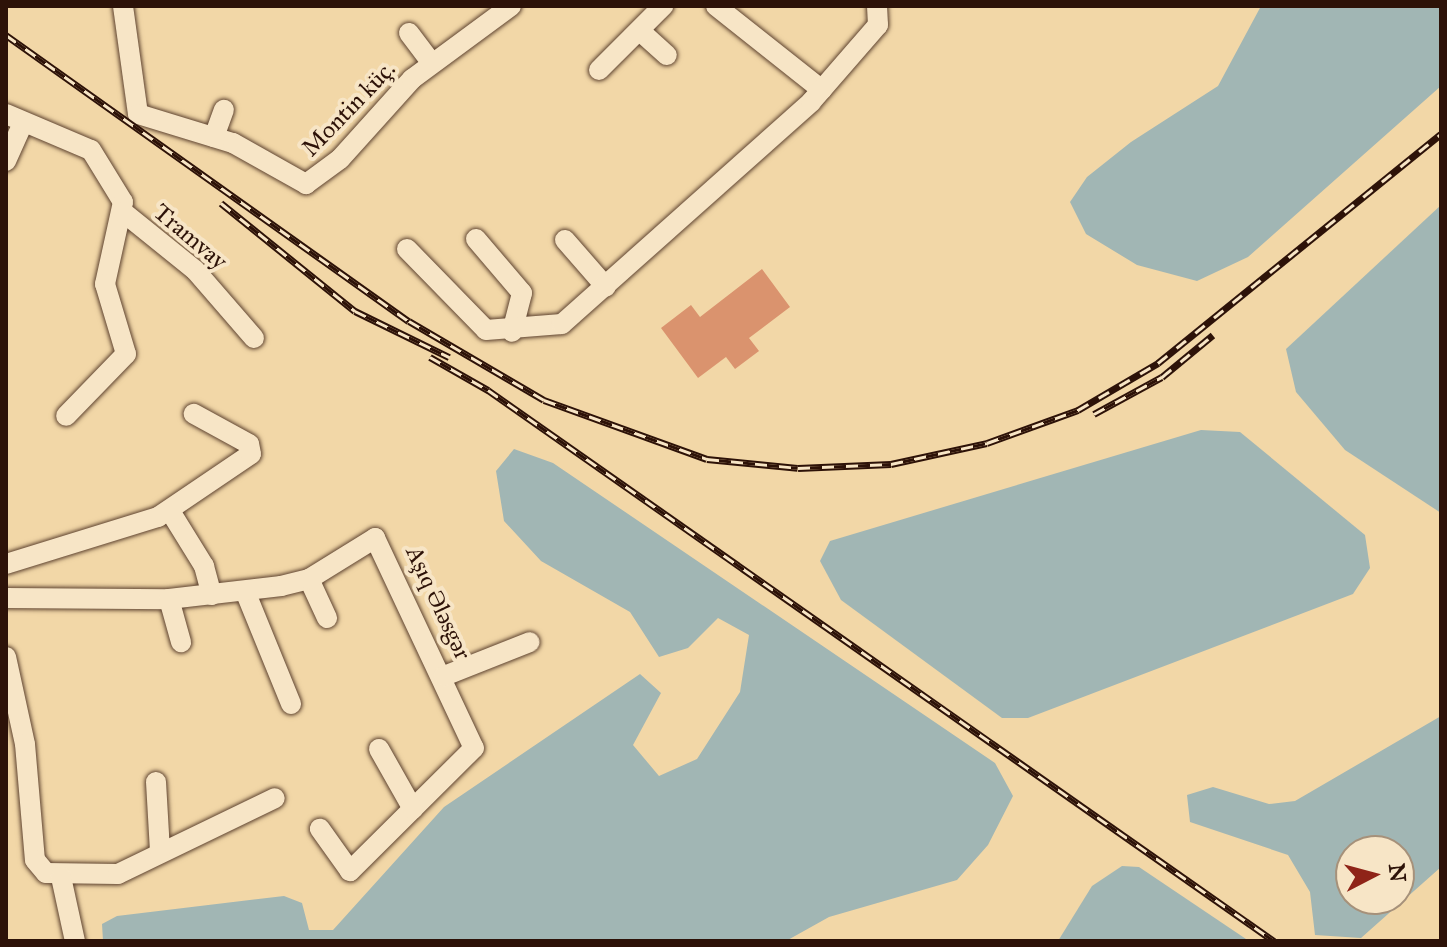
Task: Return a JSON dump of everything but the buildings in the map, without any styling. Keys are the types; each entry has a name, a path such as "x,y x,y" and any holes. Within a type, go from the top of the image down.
{"street":[{"name":"Montin küç.","path":"123,6 138,114 214,137 298,183 314,182 432,63 511,6"},
{"path":"599,70 663,6"},
{"path":"716,6 822,90"},
{"path":"407,249 486,330 512,332 562,324 822,90 878,25 877,6"},
{"path":"640,31 667,55"},
{"path":"409,33 432,63"},
{"path":"214,137 224,110"},
{"path":"6,161 14,118"},
{"name":"Tramvay","path":"14,118 91,150 116,180 123,212 105,284 126,354 66,416"},
{"name":"Tramvay","path":"123,212 195,270 254,338"},
{"path":"476,239 522,293 512,332"},
{"path":"565,240 606,287"},
{"path":"6,564 170,511 252,449 194,414"},
{"path":"170,511 204,566 212,595"},
{"name":"Aşıq Ələsgər","path":"6,598 169,599 245,591 309,579 375,538 444,676 474,748 350,871 320,829"},
{"path":"309,579 327,618"},
{"path":"245,591 291,704"},
{"path":"169,599 181,642"},
{"path":"444,676 530,642"},
{"path":"6,657 35,860 61,877 118,874 160,851 275,798"},
{"path":"379,749 413,809"},
{"path":"156,782 160,851"},
{"path":"61,877 75,941"}],"shaded area":[{"path":"1261,6 1441,6 1441,86 1248,257 1197,281 1137,265 1086,234 1070,202 1087,177 1131,142 1218,86"},
{"path":"1441,205 1441,513 1345,450 1296,392 1286,349"},
{"path":"1201,430 1240,432 1365,535 1370,568 1353,594 1028,718 1002,718 841,600 820,561 830,541"},
{"path":"514,449 553,463 995,763 1013,796 988,845 957,880 829,917 786,941 103,941 102,924 117,916 284,896 302,903 309,930 333,930 444,807 640,674 661,693 633,745 659,776 697,759 740,692 749,635 718,618 688,648 659,657 630,612 541,561 504,521 496,471"},
{"path":"1441,716 1441,867 1415,890 1415,835 1335,835 1335,915 1387,915 1361,938 1315,935 1310,892 1288,855 1190,822 1187,795 1213,787 1269,804 1295,801"},
{"path":"1122,866 1139,867 1249,941 1058,941 1092,886"}],"railway":[{"path":"6,35 409,321 544,400 707,459 798,468 891,464 987,443 1078,410 1158,363 1441,134"},
{"path":"221,203 355,311 449,357"},
{"path":"1094,414 1162,377 1213,335"},
{"path":"430,357 488,390 1274,941"}]}
